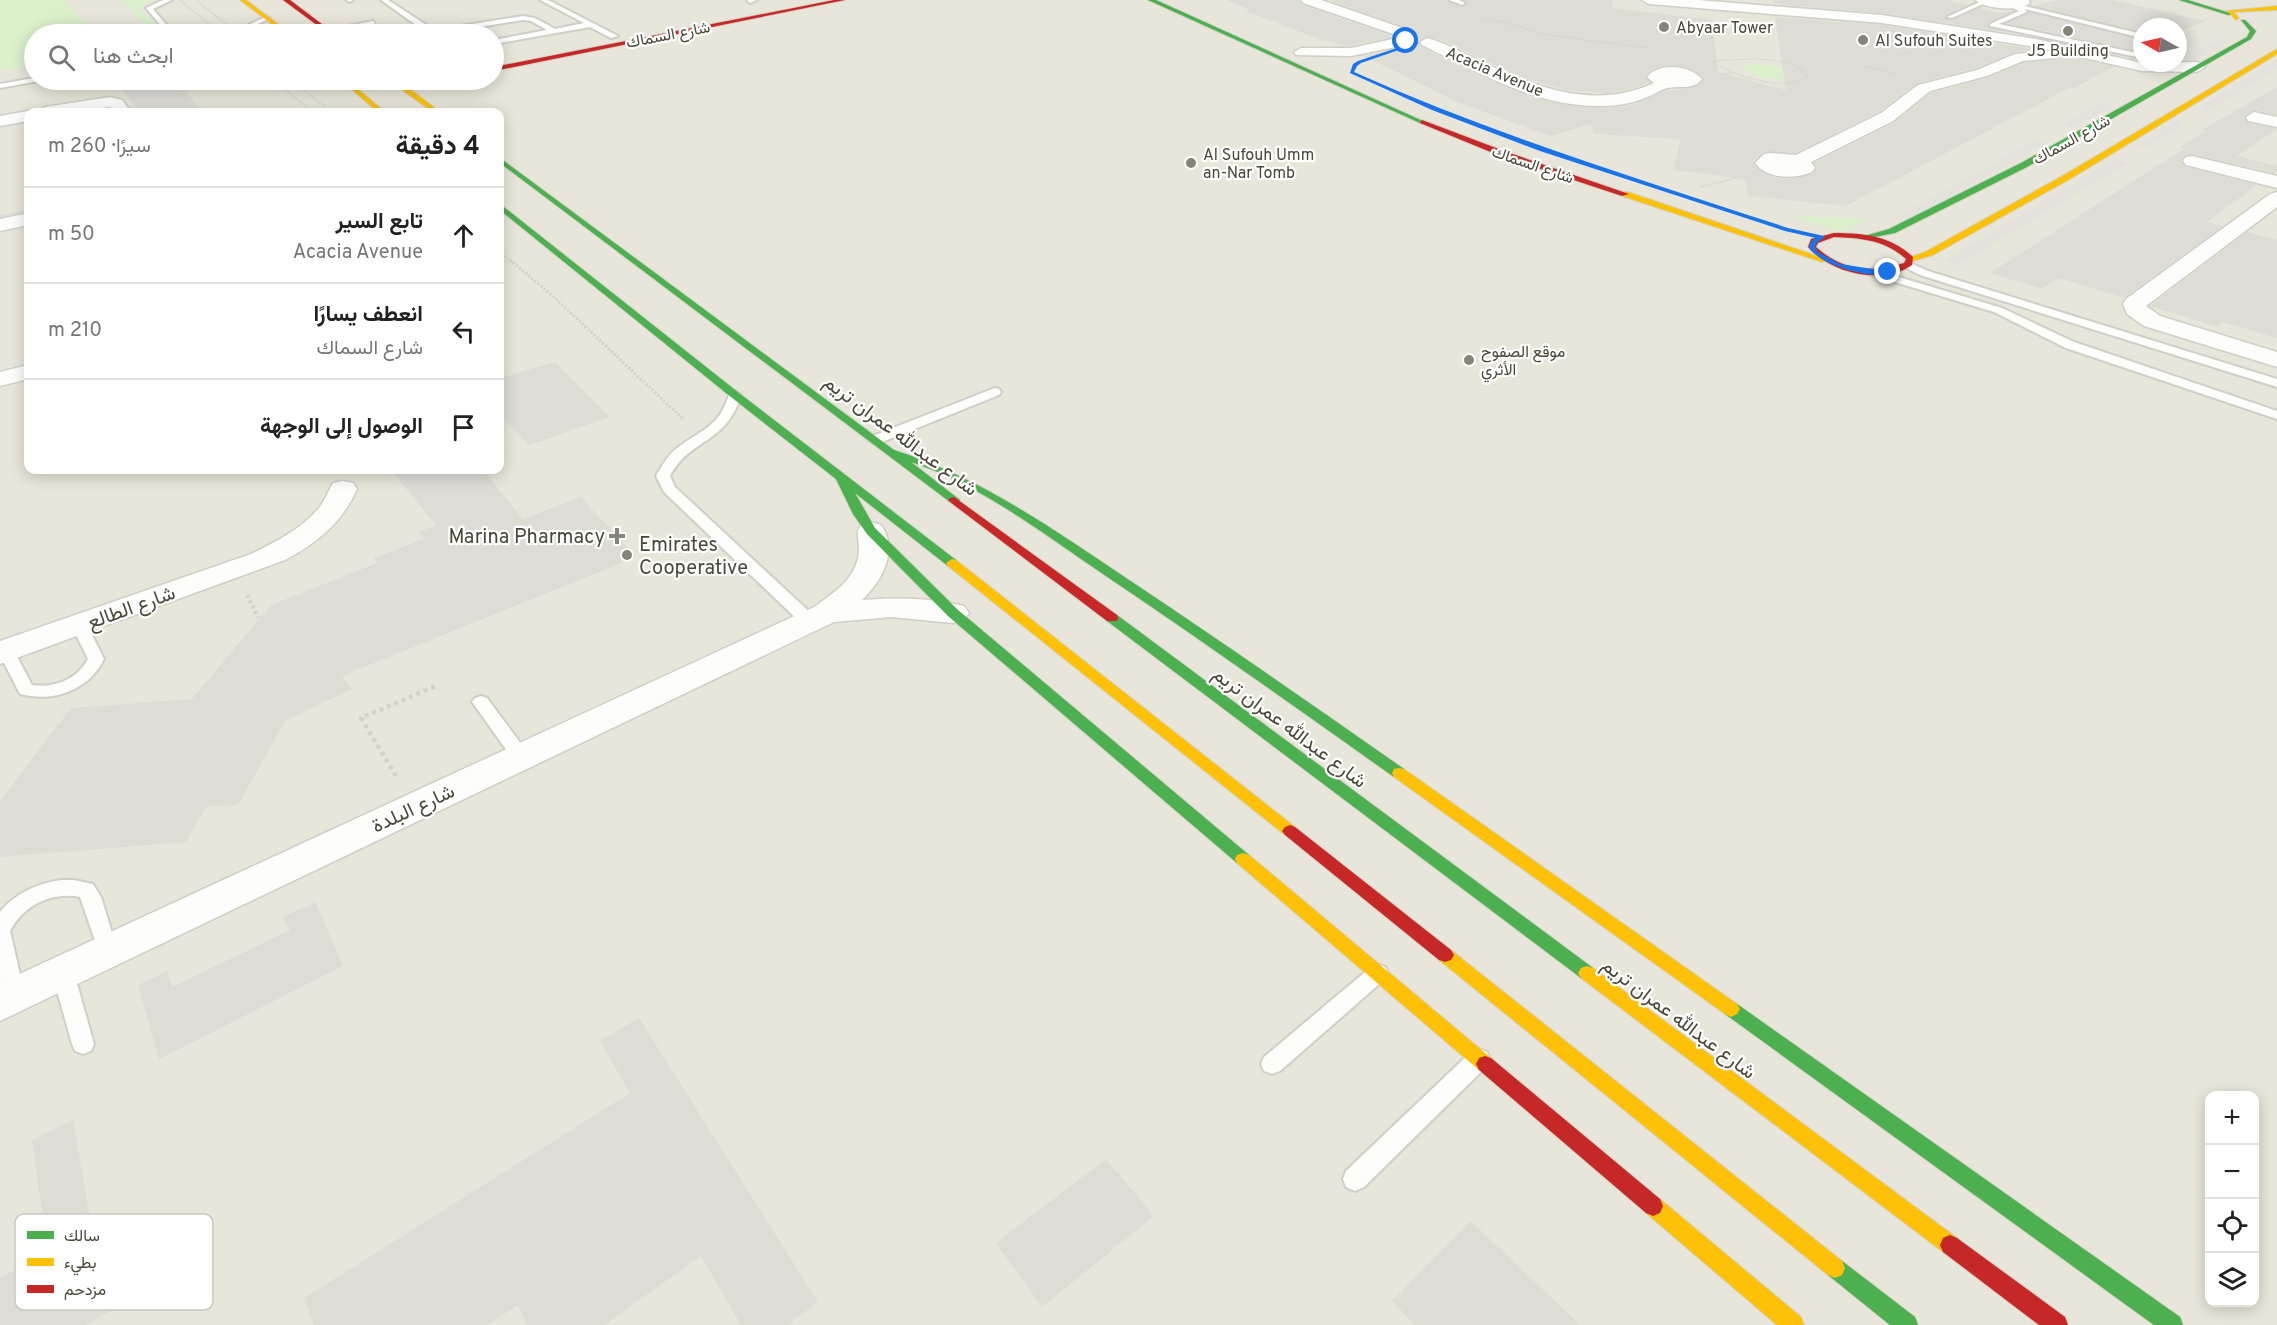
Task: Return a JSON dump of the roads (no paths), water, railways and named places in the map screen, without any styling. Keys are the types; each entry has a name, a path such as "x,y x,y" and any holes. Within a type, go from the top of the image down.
{"street":[{"path":"243,0 275,24"},
{"path":"286,0 318,24"},
{"name":"شارع السماك","path":"504,57 799,0"},
{"name":"شارع السماك","path":"504,67 842,0"},
{"name":"شارع السماك","path":"1151,0 1413,118 1501,153 1838,265 1872,272 1895,271 1930,253 2067,177 2277,51"},
{"path":"1172,0 1332,65"},
{"name":"Acacia Avenue","path":"1308,0 1415,40 1534,89 1572,99 1601,101 1628,99 1678,74"},
{"path":"1649,0 1882,19 2133,73 2153,82 2157,87 2156,91"},
{"path":"2182,0 2270,27"},
{"path":"2217,0 2277,8"},
{"path":"1985,1 2021,5"},
{"path":"2236,18 2229,11 2257,7"},
{"name":"شارع السماك","path":"1865,237 1892,231 2024,165 2249,38 2253,30 2236,18"},
{"path":"1301,52 1351,52 1415,40"},
{"path":"1354,65 1415,40"},
{"path":"1798,161 1887,117 1924,88 1982,73 2009,47 2036,43 2142,66 2198,67"},
{"path":"356,90 377,108"},
{"path":"406,90 430,108"},
{"path":"424,104 425,97 431,90"},
{"path":"71,108 110,102 116,103 120,108"},
{"path":"0,121 24,117"},
{"path":"2254,117 2277,122"},
{"path":"2192,161 2277,182"},
{"name":"شارع عبدالله عمران تريم","path":"504,163 2057,1325"},
{"path":"2024,165 2067,177"},
{"path":"2277,198 2134,304 2135,309 2152,321 2277,360"},
{"path":"2,211 24,203"},
{"path":"504,209 735,395 1037,628 1907,1325"},
{"path":"2,211 24,218"},
{"name":"شارع السماك","path":"1803,234 1822,237 1849,235 1865,237 1895,246 1905,253 1909,262"},
{"path":"1822,237 1814,241 1812,247 1825,260"},
{"path":"0,379 24,373"},
{"path":"890,452 924,461 984,489 1199,632 1892,1123 2172,1325"},
{"name":"شارع الطالع","path":"3,652 262,560 306,549 336,534 351,521 357,508 354,497 336,479"},
{"path":"842,479 859,514 871,531 953,613 1793,1325"},
{"name":"شارع البلدة","path":"7,999 817,617 853,593 870,570 876,548 871,531"},
{"name":"شارع البلدة","path":"817,617 891,607 953,613"}],"lane":[{"path":"162,24 148,8 169,0"},
{"path":"384,0 420,24"},
{"path":"543,0 560,5 614,36"},
{"path":"1452,0 1462,3"},
{"path":"1950,17 1985,1"},
{"path":"2021,5 2133,34"},
{"path":"2133,26 2021,5 1992,24 2133,54"},
{"path":"398,18 408,16"},
{"path":"255,24 267,18"},
{"path":"482,24 523,18 554,31"},
{"path":"365,24 373,22"},
{"path":"504,40 592,24"},
{"path":"0,86 24,82"},
{"path":"1909,262 1924,273 2037,310 2082,320 2277,383"},
{"path":"1872,272 1998,310 2070,345 2277,415"},
{"path":"875,440 995,392"},
{"path":"735,395 732,410 722,424 704,439 683,449 668,462 663,476 669,489 817,617"},
{"path":"3,652 26,690 47,691 62,688 87,674 96,660 78,625"},
{"path":"481,702 521,757"},
{"path":"7,999 0,932 9,915 28,899 61,887 75,886 86,890 108,952"},
{"path":"63,973 83,1044"},
{"path":"1272,1064 1378,973"},
{"path":"1355,1179 1479,1058"}],"tram line":[{"path":"180,0 209,24"},
{"path":"196,0 226,24"},
{"path":"286,90 308,108"},
{"path":"304,90 324,108"},
{"path":"0,216 24,212"}],"place":[{"name":"Abyaar Tower","path":"1664,27"},
{"name":"J5 Building","path":"2068,31"},
{"name":"Al Sufouh Suites","path":"1863,40"},
{"name":"Al Sufouh Umm an-Nar Tomb","path":"1191,163"},
{"name":"موقع الصفوح الأثري","path":"1469,360"},
{"name":"Marina Pharmacy","path":"617,536"},
{"name":"Emirates Cooperative","path":"627,555"}]}
